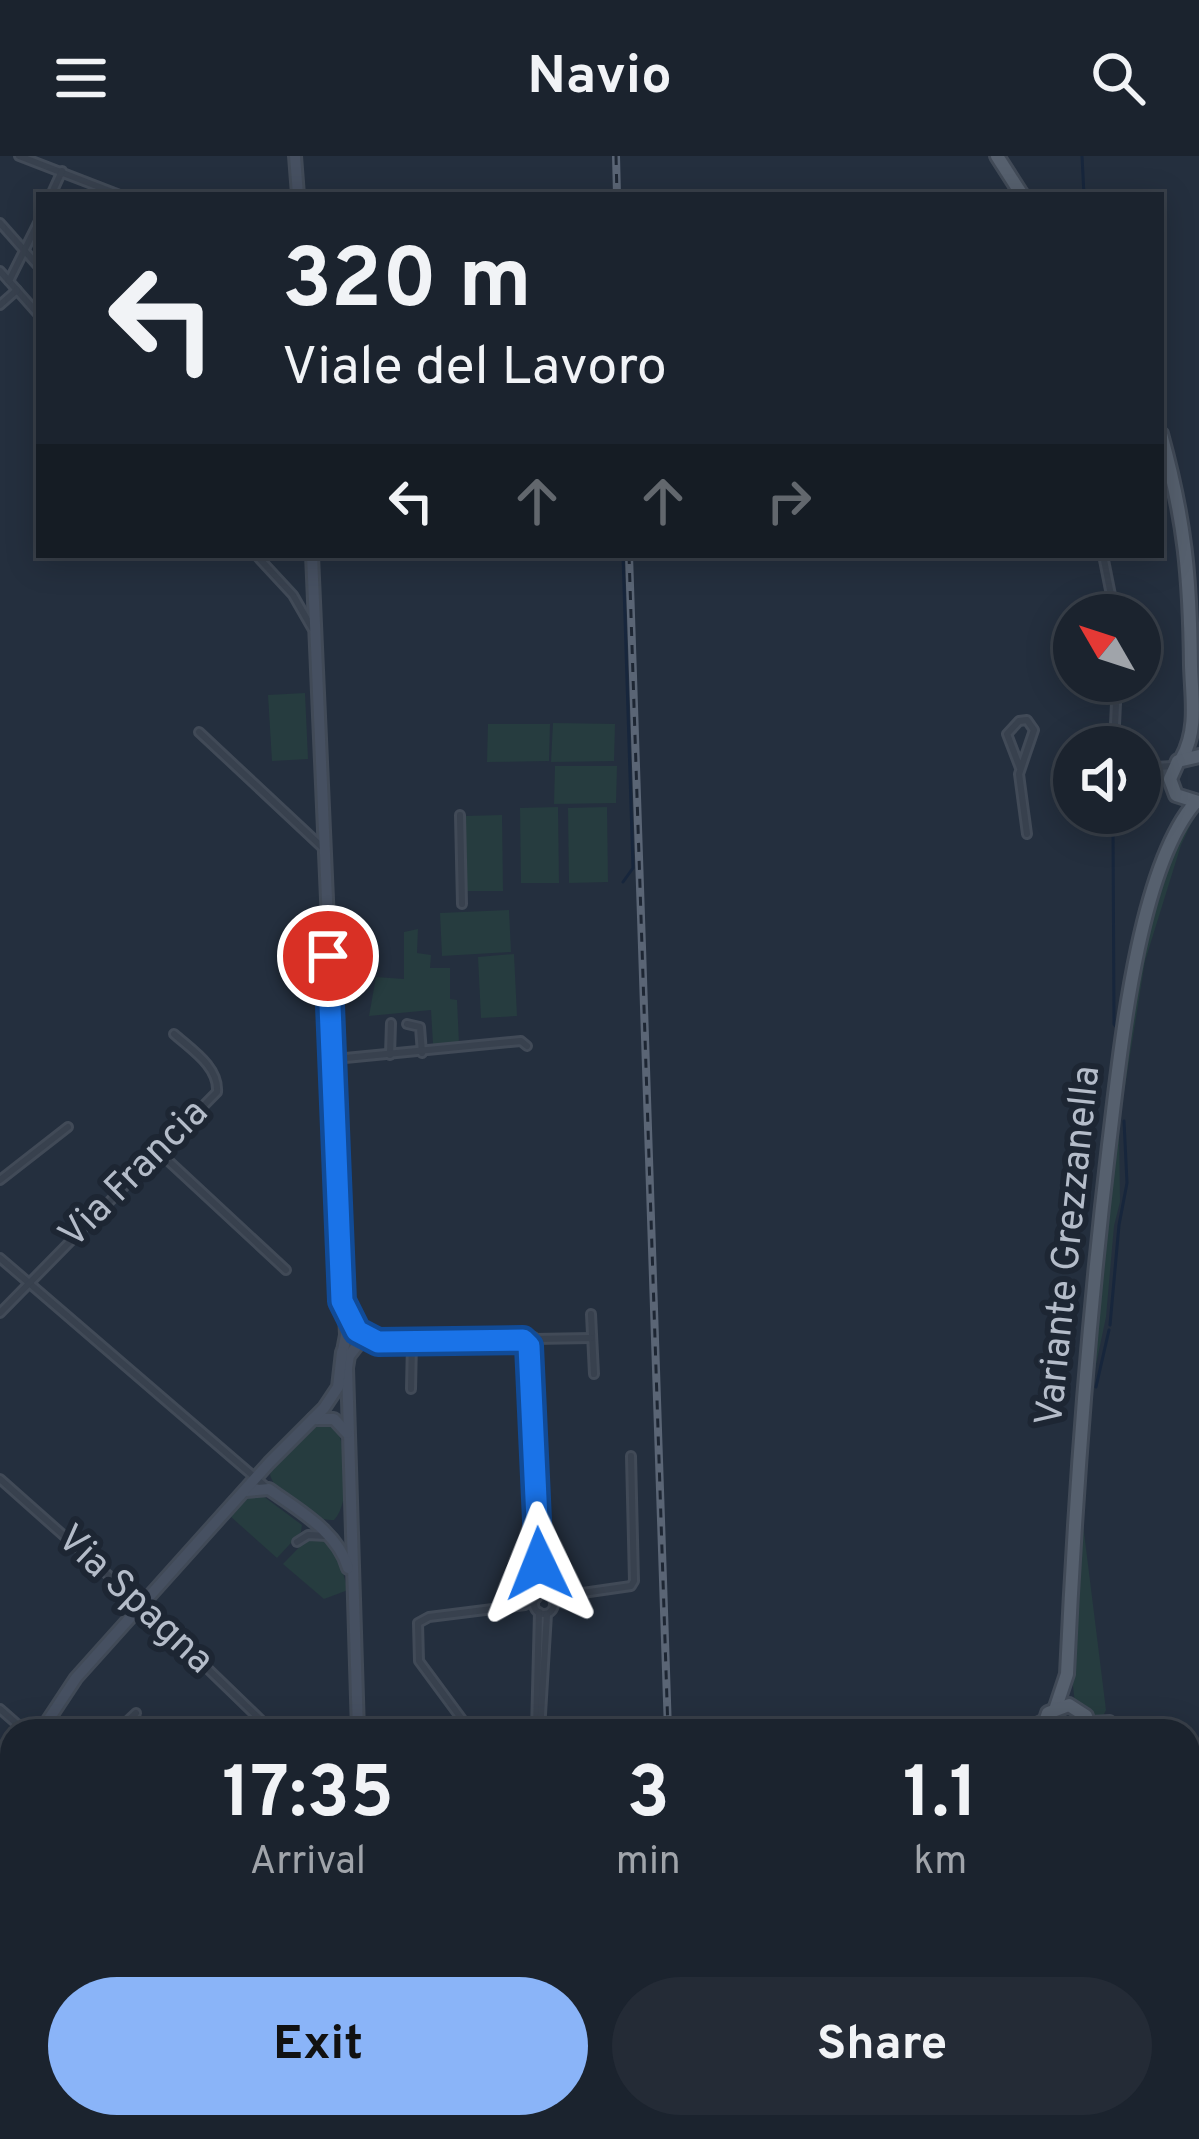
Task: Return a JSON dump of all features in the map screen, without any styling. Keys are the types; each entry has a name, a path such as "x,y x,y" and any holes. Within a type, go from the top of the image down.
{"main road":[{"path":"296,156 298,190"},
{"path":"997,156 1020,192"},
{"name":"Variante Grezzanella","path":"1164,447 1188,550 1193,724 1199,752 1178,762"},
{"path":"48,1719 76,1678 243,1492 249,1474 269,1463 338,1388 342,1301 315,634 308,606 312,558"},
{"name":"Variante Grezzanella","path":"1176,832 1173,789 1193,724"},
{"name":"Variante Grezzanella","path":"1047,1719 1067,1674 1079,1420 1130,985 1176,832 1197,802 1173,789"},
{"path":"342,1301 355,1339 347,1368 357,1719"},
{"path":"342,1356 355,1339"},
{"path":"312,1420 334,1419 349,1436"},
{"path":"269,1463 272,1491 329,1536 345,1558 352,1592"},
{"path":"243,1492 272,1491"},
{"path":"316,1524 335,1523 350,1504"},
{"name":"Variante Grezzanella","path":"1067,1674 1084,1719"},
{"path":"1056,1707 1076,1707"}],"street":[{"path":"19,156 113,192"},
{"path":"52,192 62,170"},
{"path":"0,223 36,264"},
{"path":"9,280 36,227"},
{"path":"0,271 36,312"},
{"path":"0,305 17,290"},
{"path":"259,558 308,606"},
{"path":"1104,558 1111,594"},
{"path":"297,596 309,592 313,582"},
{"path":"1020,768 1034,730 1027,720 1006,734 1020,768 1027,834"},
{"path":"200,732 323,848"},
{"path":"1161,766 1178,762"},
{"path":"1161,780 1173,789"},
{"path":"460,815 462,904"},
{"path":"391,1055 392,1023"},
{"path":"406,1024 420,1027 422,1053"},
{"name":"Via Francia","path":"0,1313 217,1093 218,1080 210,1068 174,1034"},
{"path":"332,1058 521,1041 527,1046"},
{"path":"0,1180 68,1127"},
{"path":"160,1153 286,1270"},
{"path":"0,1258 272,1491"},
{"path":"591,1314 594,1374"},
{"path":"355,1339 529,1342 592,1337"},
{"path":"411,1389 412,1342"},
{"path":"529,1342 540,1584 538,1719"},
{"path":"456,1719 417,1657 418,1623 429,1617 539,1607 561,1594 621,1588 634,1581 631,1456"},
{"name":"Via Spagna","path":"0,1479 143,1606 260,1719"},
{"path":"297,1542 308,1535 329,1536"},
{"path":"540,1584 552,1600"},
{"path":"539,1607 552,1600"},
{"path":"130,1719 136,1713"}],"green space":[{"path":"305,693 308,759 272,761 268,695"},
{"path":"553,723 615,724 614,761 551,762"},
{"path":"488,724 550,724 549,761 487,762"},
{"path":"555,766 617,766 616,803 554,804"},
{"path":"558,807 559,883 521,883 520,808"},
{"path":"607,807 608,882 569,883 568,808"},
{"path":"1199,807 1181,845 1145,961 1119,1124 1120,1202 1106,1317 1086,1412 1080,1500 1106,1710 1102,1719 1093,1719 1075,1703 1071,1670 1076,1511 1114,1126 1139,963 1180,832"},
{"path":"502,815 503,891 465,891 464,816"},
{"path":"509,910 511,952 442,956 440,913"},
{"path":"418,929 417,953 431,955 430,968 450,968 450,999 457,1000 459,1043 433,1044 431,1010 369,1016 376,977 404,979 404,932"},
{"path":"514,954 517,1016 481,1018 478,957"},
{"path":"333,1422 346,1471 340,1511 334,1520 325,1520 296,1506 270,1475 274,1463 314,1423"},
{"path":"259,1493 302,1525 277,1558 230,1516"},
{"path":"309,1537 323,1537 337,1552 348,1590 324,1599 283,1564"}],"waterway":[{"path":"1082,156 1084,192"},
{"path":"623,558 633,868 623,882"},
{"path":"1108,558 1114,594"},
{"path":"1118,721 1119,702"},
{"path":"1113,834 1114,1024 1118,1029"},
{"path":"1110,1325 1127,1183 1124,1121"},
{"path":"1096,1387 1109,1330"}],"railway":[{"path":"616,156 617,192"},
{"path":"629,558 668,1719"}],"route":[{"path":"328,956 342,1301 348,1319 357,1331 378,1342 523,1340 529,1346 539,1564"}]}
